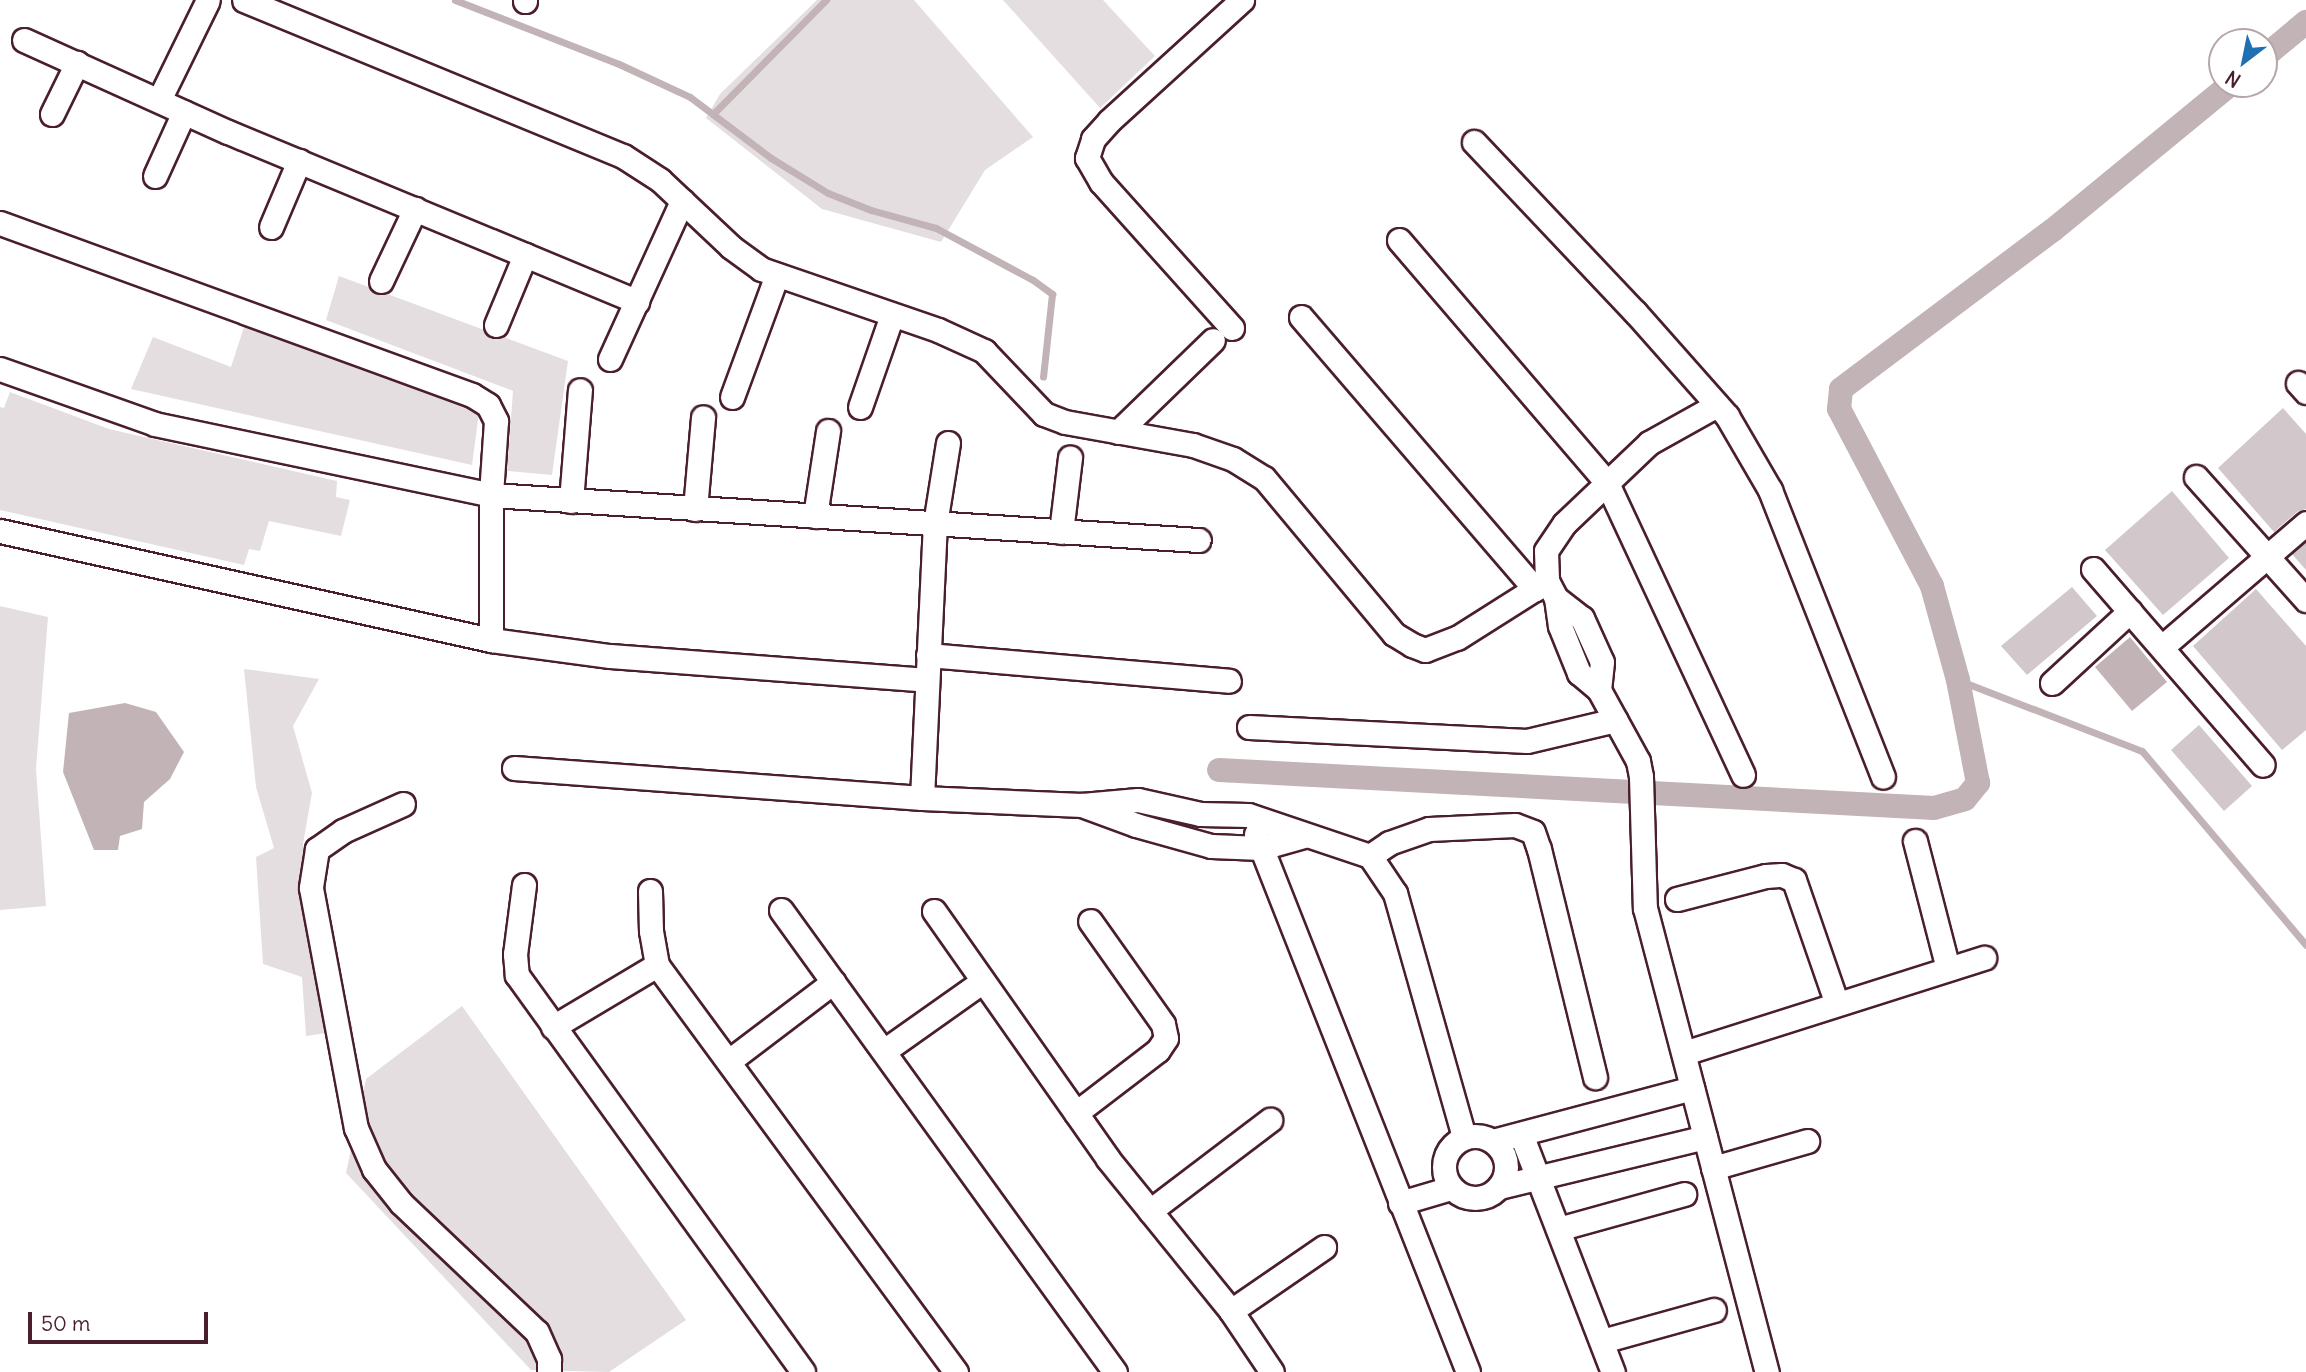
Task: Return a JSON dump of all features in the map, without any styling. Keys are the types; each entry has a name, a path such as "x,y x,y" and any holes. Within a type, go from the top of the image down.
{"street":[{"path":"159,100 208,0"},
{"path":"244,0 623,156 660,180 731,247 761,270 892,315 984,351 1044,414 1065,422 1193,445 1233,459 1264,478 1394,634 1412,645 1425,650 1457,638 1546,589"},
{"path":"1118,432 1223,334 1101,182 1087,158 1093,139 1109,121 1242,0"},
{"path":"24,40 299,161 637,301"},
{"path":"52,114 77,63"},
{"path":"155,176 184,111"},
{"path":"1475,142 1635,312 1727,416 1770,490 1883,778"},
{"path":"271,227 299,161"},
{"path":"610,359 682,201"},
{"path":"381,281 415,209"},
{"path":"0,223 472,395 488,405 495,421 491,495 491,640"},
{"path":"1399,240 1607,483 1742,775"},
{"path":"496,325 525,255"},
{"path":"732,397 777,275"},
{"path":"860,407 892,315"},
{"path":"1301,317 1546,589 1582,618 1602,662 1599,690 1637,761 1641,777 1645,908 1767,1372"},
{"path":"0,369 155,424 491,495 1199,540"},
{"path":"571,500 580,390"},
{"path":"1546,589 1546,551 1551,540 1650,443 1717,405"},
{"path":"695,509 703,417"},
{"path":"815,516 828,431"},
{"path":"922,798 935,524 948,443"},
{"path":"1061,532 1070,458"},
{"path":"2196,477 2306,600"},
{"path":"2162,647 2306,523"},
{"path":"0,531 491,640 610,656 927,680"},
{"path":"2093,569 2263,765"},
{"path":"2052,683 2130,611"},
{"path":"928,655 1229,681"},
{"path":"1249,727 1527,741 1616,720"},
{"path":"514,768 922,798 1082,805 1138,800 1200,814 1248,815 1370,856 1395,893 1464,1137"},
{"path":"403,804 343,831 317,849 311,888 356,1128 374,1169 401,1203 537,1332 550,1359 549,1372"},
{"path":"1082,805 1136,825 1211,846 1261,848 1304,836"},
{"path":"1248,815 1468,1372"},
{"path":"1370,856 1389,843 1429,829 1515,825 1532,832 1539,849 1595,1077"},
{"path":"1915,841 1948,969"},
{"path":"1678,900 1766,876 1782,875 1794,880 1837,1004"},
{"path":"524,885 515,964 517,975 803,1372"},
{"path":"650,891 651,931 657,965 956,1372"},
{"path":"780,910 1115,1372"},
{"path":"933,911 1076,1112 1150,1212 1231,1311 1272,1372"},
{"path":"1076,1112 1158,1050 1166,1038 1163,1024 1090,921"},
{"path":"1684,1053 1984,958"},
{"path":"553,1027 657,965"},
{"path":"884,1051 983,981"},
{"path":"729,1061 833,982"},
{"path":"1493,1141 1692,1088"},
{"path":"1150,1212 1270,1120"},
{"path":"1521,1133 1614,1372"},
{"path":"1484,1136 1500,1148 1507,1167 1499,1187 1491,1194 1470,1198 1451,1188 1446,1179 1444,1158 1448,1149 1464,1137 1484,1136"},
{"path":"1499,1187 1705,1138"},
{"path":"1713,1168 1807,1141"},
{"path":"1400,1203 1451,1188"},
{"path":"1558,1229 1684,1195"},
{"path":"1231,1311 1324,1247"},
{"path":"1602,1341 1714,1310"}],"shaded area":[{"path":"817,0 914,0 1033,137 985,170 941,242 822,209 706,118 720,94"},
{"path":"1003,0 1103,0 1155,56 1100,108"},
{"path":"339,276 568,361 552,475 507,471 513,391 326,320"},
{"path":"244,327 479,412 472,465 131,389 153,337 231,367"},
{"path":"10,392 109,429 337,481 336,497 350,500 341,536 269,521 260,551 249,549 244,565 0,510 0,407 4,408"},
{"path":"0,606 48,617 36,769 46,906 0,910"},
{"path":"2130,637 2167,682 2132,711 2095,667"},
{"path":"244,669 319,679 293,726 312,793 303,844 311,920 337,977 353,1029 306,1036 302,977 263,964 256,857 274,848 256,787"},
{"path":"125,703 156,712 184,752 170,779 144,802 142,829 120,836 118,850 94,850 63,772 69,713"},
{"path":"462,1006 686,1320 609,1372 531,1370 346,1173 366,1079"}],"building":[{"path":"2283,408 2306,434 2306,509 2297,512 2274,532 2218,468"},
{"path":"2172,491 2229,558 2163,615 2105,550"},
{"path":"2306,541 2306,570 2292,554"},
{"path":"2072,587 2097,616 2027,675 2001,646"},
{"path":"2256,589 2306,646 2306,730 2282,750 2193,646"},
{"path":"2199,725 2252,786 2224,811 2171,750"}],"waterway":[{"path":"455,0 619,64 690,97 771,158 828,193 871,210 936,228 1033,280 1052,294 1043,377"},
{"path":"713,114 826,0"},
{"path":"2278,45 2306,22"},
{"path":"1219,770 1934,808 1965,799 1978,783 1958,680 1932,586 1839,409 1841,389 2053,230 2214,98"},
{"path":"1958,680 2142,751 2306,945"}]}
